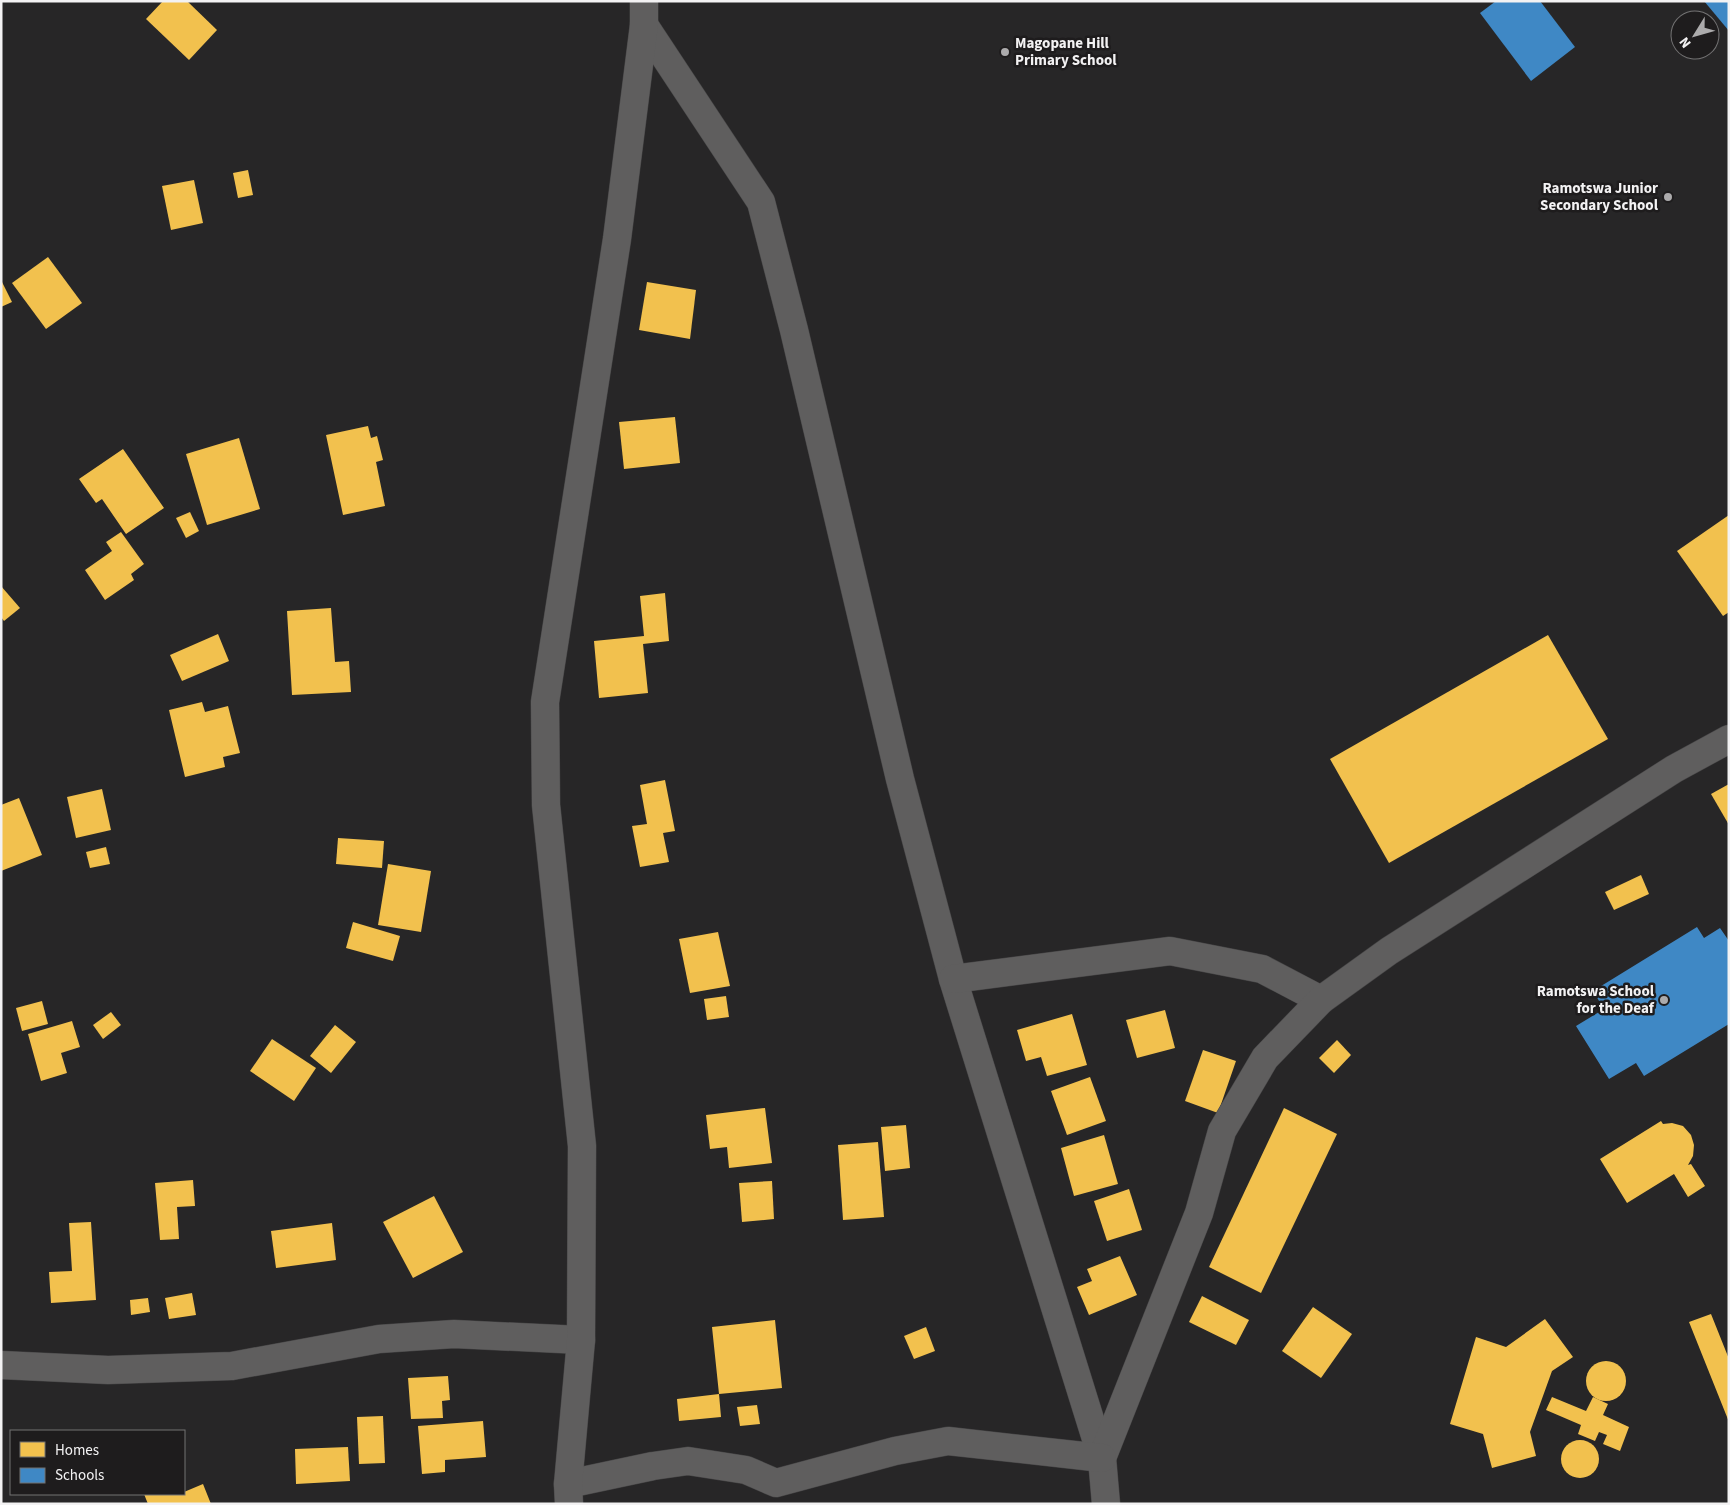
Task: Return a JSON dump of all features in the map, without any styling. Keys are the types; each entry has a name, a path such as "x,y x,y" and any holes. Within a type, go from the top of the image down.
{"street":[{"path":"644,13 761,202 794,330 900,779 952,979 1102,1458 1106,1504"},
{"path":"644,13 608,297 544,702 546,805 582,1146 581,1340 568,1494 653,1466 688,1461 746,1470 778,1493 895,1452 948,1441 1102,1458"},
{"path":"1102,1458 1199,1213 1222,1131 1265,1058 1321,1000 1389,951 1674,769 1729,739"},
{"path":"952,979 1170,951 1262,969 1321,1000"},
{"path":"1,1365 108,1370 232,1366 379,1339 454,1334 581,1340"}],"building: Homes":[{"path":"163,1 187,1 217,30 189,60 146,19"},
{"path":"248,170 253,195 238,198 233,173"},
{"path":"194,180 203,223 171,230 162,186"},
{"path":"48,257 82,303 46,329 12,283"},
{"path":"1,280 12,302 1,307"},
{"path":"647,282 696,290 690,339 639,330"},
{"path":"675,417 680,463 624,469 619,422"},
{"path":"368,426 371,438 377,436 383,460 376,462 385,506 343,515 326,435"},
{"path":"239,438 260,509 207,525 186,454"},
{"path":"123,449 164,508 126,534 102,499 96,503 79,479"},
{"path":"190,512 199,531 186,538 176,518"},
{"path":"1729,515 1729,612 1723,616 1677,551"},
{"path":"121,532 144,564 131,574 134,580 105,600 85,570 112,551 106,542"},
{"path":"1,586 20,608 4,621 1,617"},
{"path":"665,593 669,641 643,644 648,693 599,698 594,641 644,636 640,596"},
{"path":"331,608 335,662 349,661 351,692 292,695 287,611"},
{"path":"218,634 229,661 182,681 170,655"},
{"path":"1548,635 1608,739 1389,863 1330,759"},
{"path":"202,702 205,712 228,706 240,753 223,757 225,767 185,777 169,710"},
{"path":"665,780 675,831 663,833 669,862 640,867 632,826 647,824 640,785"},
{"path":"1729,784 1729,825 1711,794"},
{"path":"102,789 111,830 76,838 67,797"},
{"path":"19,798 42,855 1,871 1,805"},
{"path":"338,838 384,841 382,868 336,864"},
{"path":"106,847 110,864 90,868 86,852"},
{"path":"388,864 431,871 421,932 378,925"},
{"path":"1641,875 1649,894 1614,910 1605,892"},
{"path":"353,922 400,936 393,961 346,948"},
{"path":"718,932 730,986 690,993 679,939"},
{"path":"726,996 729,1017 707,1020 704,999"},
{"path":"42,1001 48,1024 22,1031 16,1008"},
{"path":"1165,1010 1175,1048 1137,1058 1126,1020"},
{"path":"111,1012 121,1025 103,1039 93,1025"},
{"path":"1072,1014 1087,1065 1047,1076 1041,1057 1026,1061 1017,1030"},
{"path":"72,1021 80,1047 61,1053 67,1073 41,1081 28,1034"},
{"path":"335,1025 356,1042 331,1073 310,1056"},
{"path":"272,1039 316,1068 294,1101 250,1071"},
{"path":"1337,1040 1351,1055 1334,1073 1319,1058"},
{"path":"1203,1050 1236,1061 1218,1113 1185,1101"},
{"path":"1090,1077 1106,1121 1067,1135 1051,1091"},
{"path":"765,1108 772,1163 729,1168 727,1147 710,1149 706,1115"},
{"path":"1284,1108 1337,1134 1261,1293 1209,1267"},
{"path":"1661,1121 1663,1124 1672,1123 1683,1126 1691,1135 1694,1145 1693,1156 1688,1165 1691,1164 1705,1186 1688,1197 1674,1174 1627,1203 1600,1159"},
{"path":"906,1125 910,1168 885,1171 881,1127"},
{"path":"1104,1135 1118,1184 1074,1196 1061,1148"},
{"path":"878,1142 884,1217 843,1220 838,1145"},
{"path":"193,1180 195,1206 177,1207 179,1239 160,1240 155,1183"},
{"path":"772,1181 774,1219 742,1222 739,1183"},
{"path":"1129,1189 1142,1230 1107,1241 1094,1201"},
{"path":"434,1196 463,1252 413,1278 383,1222"},
{"path":"91,1222 96,1300 51,1303 49,1272 72,1271 69,1223"},
{"path":"332,1223 336,1260 276,1268 271,1231"},
{"path":"1120,1256 1137,1295 1089,1315 1077,1287 1092,1281 1087,1269"},
{"path":"192,1293 196,1315 169,1319 165,1298"},
{"path":"1202,1296 1249,1320 1236,1345 1189,1322"},
{"path":"148,1298 150,1312 131,1315 130,1300"},
{"path":"1313,1307 1352,1334 1321,1378 1282,1351"},
{"path":"1711,1314 1729,1359 1729,1422 1689,1322"},
{"path":"1545,1319 1573,1357 1552,1371 1530,1432 1536,1456 1492,1468 1483,1434 1450,1424 1476,1337 1506,1347"},
{"path":"775,1320 782,1388 719,1394 712,1327"},
{"path":"926,1327 935,1351 914,1359 904,1336"},
{"path":"1606,1361 1620,1367 1626,1381 1620,1395 1606,1401 1592,1395 1586,1381 1592,1367"},
{"path":"448,1376 450,1400 442,1401 443,1418 411,1419 408,1378"},
{"path":"719,1394 721,1417 679,1421 677,1399"},
{"path":"1552,1397 1586,1411 1593,1397 1608,1404 1603,1415 1629,1427 1620,1451 1603,1444 1607,1435 1599,1432 1595,1441 1578,1434 1581,1425 1546,1410"},
{"path":"757,1405 760,1424 740,1426 737,1407"},
{"path":"383,1416 385,1463 359,1464 357,1417"},
{"path":"483,1421 486,1457 445,1460 445,1472 422,1474 418,1426"},
{"path":"1580,1440 1593,1446 1599,1459 1593,1472 1580,1478 1567,1472 1561,1459 1567,1446"},
{"path":"348,1447 350,1481 296,1484 295,1449"},
{"path":"203,1484 211,1504 148,1504 144,1495 185,1495 185,1492"}],"building: Schools":[{"path":"1496,1 1540,1 1575,47 1531,81 1480,13"},
{"path":"1704,1 1729,1 1729,31 1720,20 1720,10 1712,10"},
{"name":"Ramotswa School for the Deaf","path":"1697,927 1704,938 1720,928 1729,941 1729,1024 1644,1076 1636,1063 1609,1079 1576,1026 1604,1009 1593,991"}],"place":[{"name":"Magopane Hill Primary School","path":"1005,52"},
{"name":"Ramotswa Junior Secondary School","path":"1668,197"},
{"name":"Ramotswa School for the Deaf","path":"1664,1000"}]}
